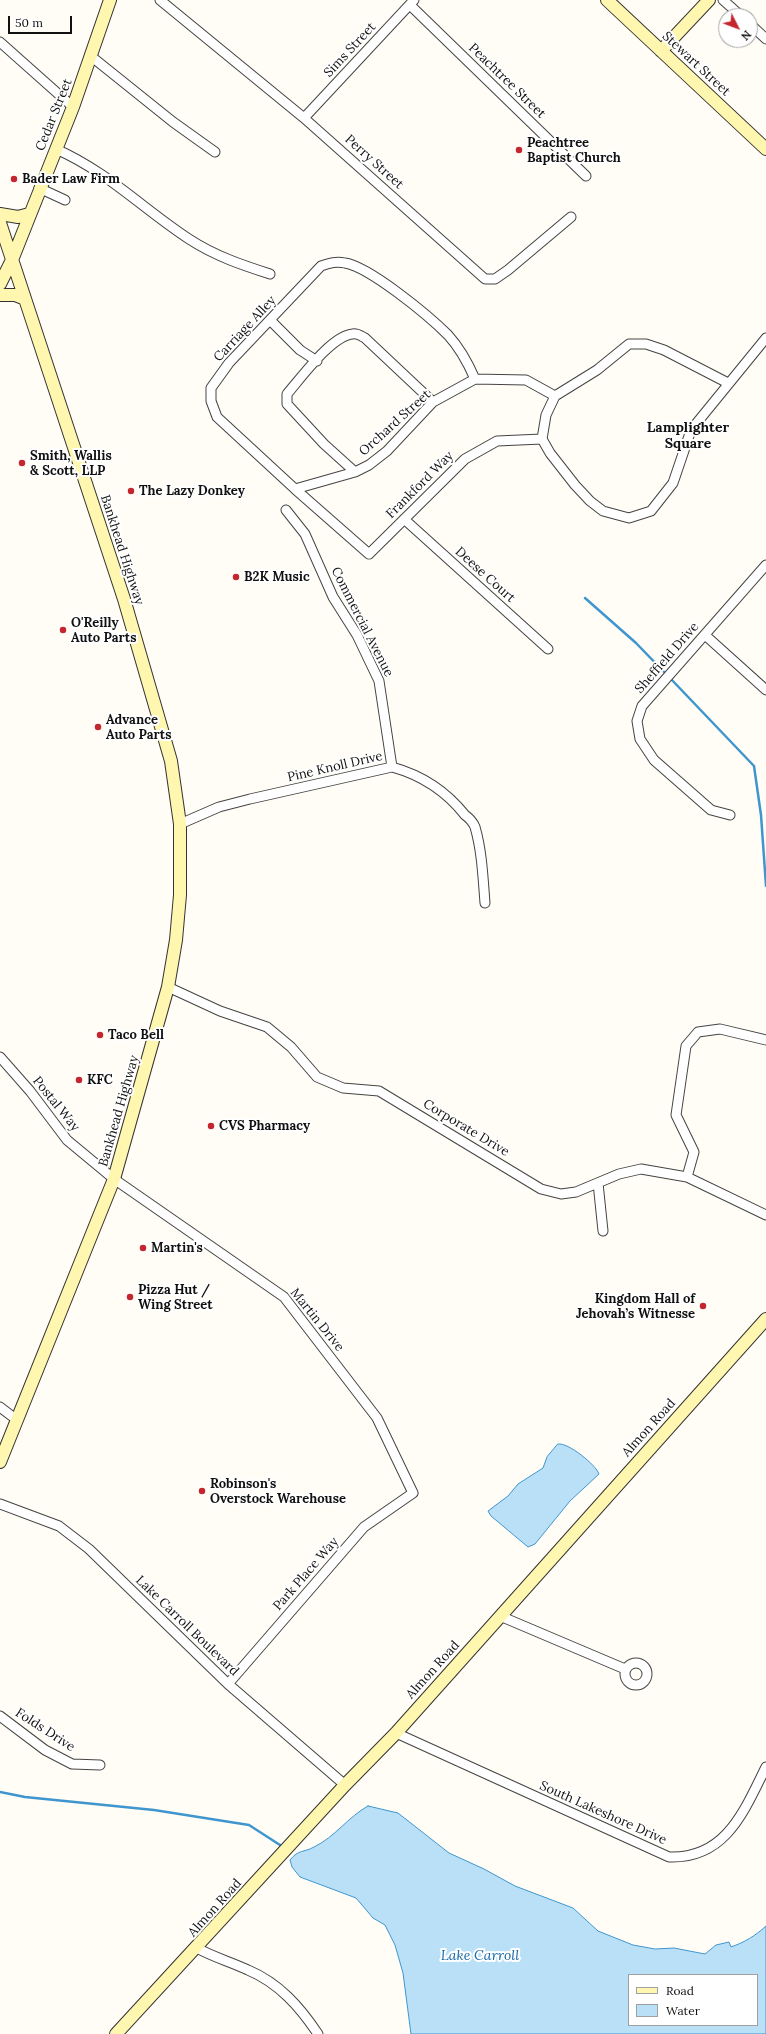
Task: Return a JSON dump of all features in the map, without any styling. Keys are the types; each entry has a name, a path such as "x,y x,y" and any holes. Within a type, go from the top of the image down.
{"street":[{"name":"Cedar Street","path":"0,284 12,260 39,188 92,58 110,0"},
{"name":"Perry Street","path":"160,0 304,118 485,279 495,279 508,270 571,217"},
{"name":"Stewart Street","path":"607,0 766,149"},
{"path":"661,51 709,0"},
{"path":"723,0 732,8"},
{"name":"Sims Street","path":"304,118 412,2"},
{"name":"Peachtree Street","path":"412,2 586,176"},
{"path":"758,32 766,39"},
{"path":"0,42 73,107"},
{"path":"92,58 173,122 215,152"},
{"path":"56,149 95,168 190,240 223,259 270,274"},
{"path":"39,188 65,200"},
{"path":"0,214 18,217 29,214"},
{"name":"Bankhead Highway","path":"0,223 124,599 153,694 172,761 180,824 180,895 176,940 168,987 114,1179 0,1462"},
{"name":"Carriage Alley","path":"369,554 295,489 217,416 211,401 211,388 229,362 270,321 321,266 332,262 346,263 361,268 396,292 448,335 465,357 475,379"},
{"path":"0,295 15,295 25,299"},
{"path":"270,321 289,340 317,361"},
{"path":"356,472 324,444 287,404 287,394 331,345 343,336 354,333 365,338 433,402"},
{"path":"728,383 664,350 646,344 629,344 597,370 555,396 546,415 542,440 565,472 590,502 603,511 629,518 651,511 673,483 691,430 766,338"},
{"name":"Orchard Street","path":"295,489 356,472 369,465 387,451 433,402 475,379 526,380 555,396"},
{"name":"Frankford Way","path":"369,554 465,459 497,441 542,440"},
{"name":"Commercial Avenue","path":"286,510 294,518 305,534 333,597 357,635 379,681 392,767"},
{"name":"Deese Court","path":"404,519 548,649"},
{"name":"Sheffield Drive","path":"730,815 711,810 654,760 640,739 637,721 642,706 766,566"},
{"path":"705,635 766,690"},
{"name":"Pine Knoll Drive","path":"180,824 219,807 392,767 410,772 427,781 454,801 474,825 481,856 485,903"},
{"name":"Corporate Drive","path":"168,987 220,1011 267,1028 291,1047 317,1077 343,1088 379,1091 541,1190 568,1194 619,1174 641,1169 687,1177 766,1215"},
{"path":"687,1177 694,1152 676,1115 686,1046 698,1032 720,1029 766,1040"},
{"name":"Postal Way","path":"0,1057 30,1091 67,1140 114,1179"},
{"name":"Martin Drive","path":"114,1179 284,1297 377,1418 413,1493"},
{"path":"598,1183 603,1231"},
{"name":"Almon Road","path":"116,2034 197,1948 345,1785 396,1733 766,1319"},
{"path":"0,1407 17,1420"},
{"name":"Park Place Way","path":"228,1684 364,1527 413,1493"},
{"name":"Lake Carroll Boulevard","path":"0,1504 59,1526 89,1549 228,1684 345,1785"},
{"path":"500,1616 625,1669"},
{"name":"Folds Drive","path":"0,1716 45,1750 72,1764 100,1765"},
{"name":"South Lakeshore Drive","path":"396,1733 669,1857 685,1858 705,1852 717,1843 728,1832 746,1808 766,1767"},
{"path":"197,1948 250,1970 269,1981 285,1993 318,2034"}],"water":[{"path":"558,1444 563,1444 575,1450 593,1465 599,1474 570,1501 535,1544 528,1547 491,1516 488,1511 508,1496 518,1484 543,1468 547,1457"},
{"name":"Lake Carroll","path":"368,1806 398,1813 449,1853 484,1869 515,1886 573,1908 598,1931 633,1945 655,1949 674,1948 705,1954 716,1945 729,1942 731,1947 741,1943 754,1936 766,1926 766,2034 411,2034 403,1973 395,1945 385,1925 373,1918 356,1898 300,1877 292,1867 290,1860 299,1853 322,1843"}],"waterway":[{"path":"585,598 636,643 666,674"},
{"path":"670,678 754,766 761,815 766,886"},
{"path":"0,1792 25,1797 154,1810 249,1825 280,1845"}],"place":[{"name":"Peachtree Baptist Church","path":"519,150"},
{"name":"Bader Law Firm","path":"14,179"},
{"name":"Smith, Wallis & Scott, LLP","path":"22,463"},
{"name":"The Lazy Donkey","path":"131,491"},
{"name":"B2K Music","path":"236,577"},
{"name":"O'Reilly Auto Parts","path":"63,630"},
{"name":"Advance Auto Parts","path":"98,727"},
{"name":"Taco Bell","path":"100,1035"},
{"name":"KFC","path":"79,1080"},
{"name":"CVS Pharmacy","path":"211,1126"},
{"name":"Martin's","path":"143,1248"},
{"name":"Pizza Hut / Wing Street","path":"130,1297"},
{"name":"Kingdom Hall of Jehovah’s Witnesse","path":"703,1306"},
{"name":"Robinson's Overstock Warehouse","path":"202,1491"}],"district":[{"name":"Lamplighter Square","path":"688,436"}]}
